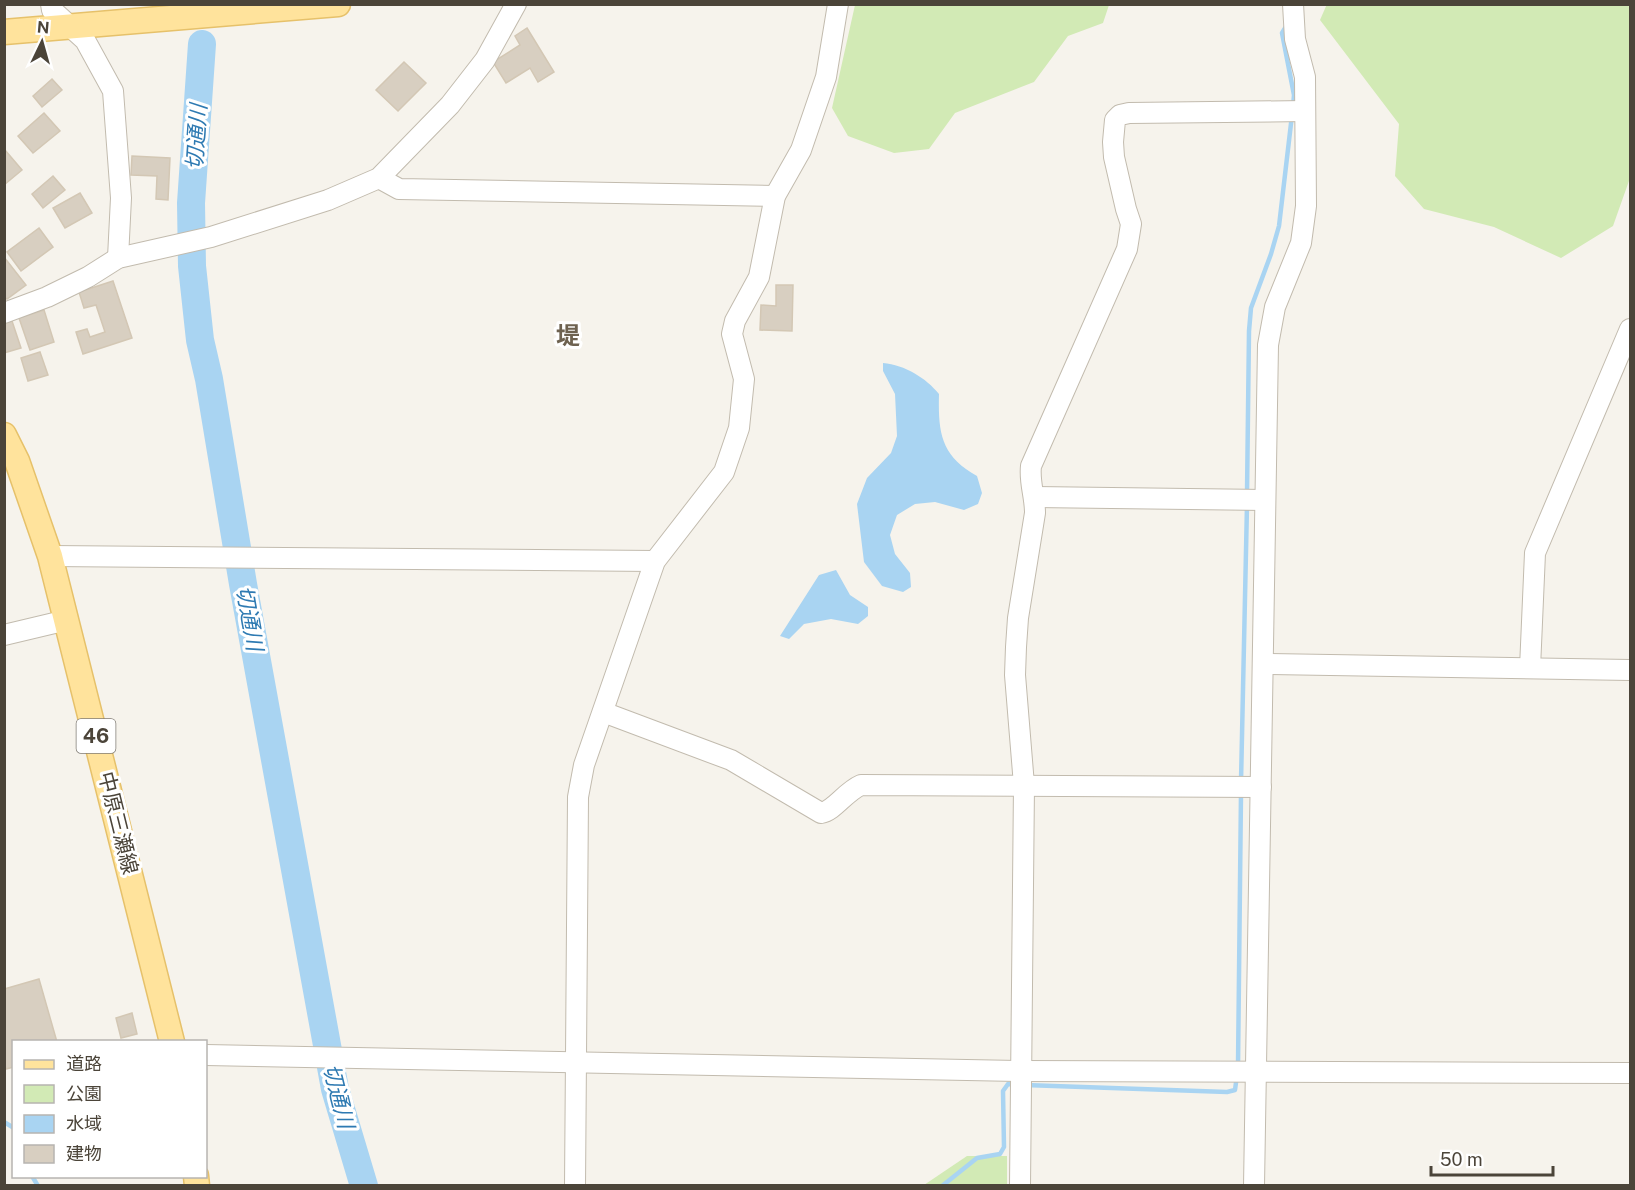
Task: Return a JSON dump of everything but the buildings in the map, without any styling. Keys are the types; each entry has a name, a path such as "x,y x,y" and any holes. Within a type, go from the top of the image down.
{"main road":[{"path":"4,32 222,9 338,4"},
{"name":"中原三瀬線","path":"4,435 16,461 50,556 172,1040"}],"street":[{"path":"51,4 52,10 86,40 113,92 121,198 118,258"},
{"path":"4,313 47,297 88,277 118,258 211,237 328,200 379,178 450,105 484,60 516,4"},
{"path":"575,1185 578,797 584,765 655,561 724,472 739,428 744,379 732,334 735,321 759,277 775,196 801,150 826,77 838,4"},
{"path":"1254,1185 1268,345 1275,307 1301,243 1307,168 1305,76 1295,39 1293,4"},
{"path":"1020,1185 1024,785 1015,675 1018,618 1032,541 1035,497 1029,480 1031,466 1127,249 1131,224 1114,157 1115,120 1120,115 1129,112 1305,111"},
{"path":"379,178 399,189 775,196"},
{"path":"1530,668 1535,553 1630,329"},
{"path":"1035,497 1265,500"},
{"path":"50,556 655,561"},
{"path":"4,635 67,620"},
{"path":"1263,664 1630,670"},
{"path":"603,712 731,760 820,813 828,812 850,790 861,785 1261,787"},
{"path":"207,1055 1020,1071 1630,1073"}],"green space":[{"path":"855,4 1109,5 1103,23 1068,36 1034,82 955,113 929,149 894,153 848,136 832,108"},
{"path":"1327,4 1630,5 1630,178 1613,226 1561,258 1494,227 1424,209 1395,176 1399,124 1320,20"},
{"path":"967,1156 1007,1156 1007,1185 924,1185"}],"water":[{"path":"883,363 899,366 914,373 939,394 939,420 944,442 956,460 977,476 982,493 978,504 964,510 935,502 915,504 897,515 890,535 895,554 910,573 911,587 903,592 882,586 864,562 857,504 867,478 891,453 897,436 895,394 883,371"},
{"path":"836,570 850,595 868,607 868,616 858,624 831,619 804,624 789,639 780,636 819,575"}],"waterway":[{"path":"1287,25 1282,33 1294,95 1293,107"},
{"name":"切通川","path":"202,44 191,203 192,266 200,340 209,379 243,584 335,1089 364,1186"},
{"path":"1247,494 1251,308 1279,226 1292,115"},
{"path":"1241,782 1247,505"},
{"path":"1238,1067 1241,793"},
{"path":"1025,1085 1227,1092 1235,1090 1237,1075"},
{"path":"942,1186 977,1158 1000,1154 1004,1147 1003,1091 1008,1084 1017,1085"},
{"path":"4,1122 12,1127"},
{"path":"33,1178 38,1186"}],"district":[{"name":"堤","path":"568,336"}]}
